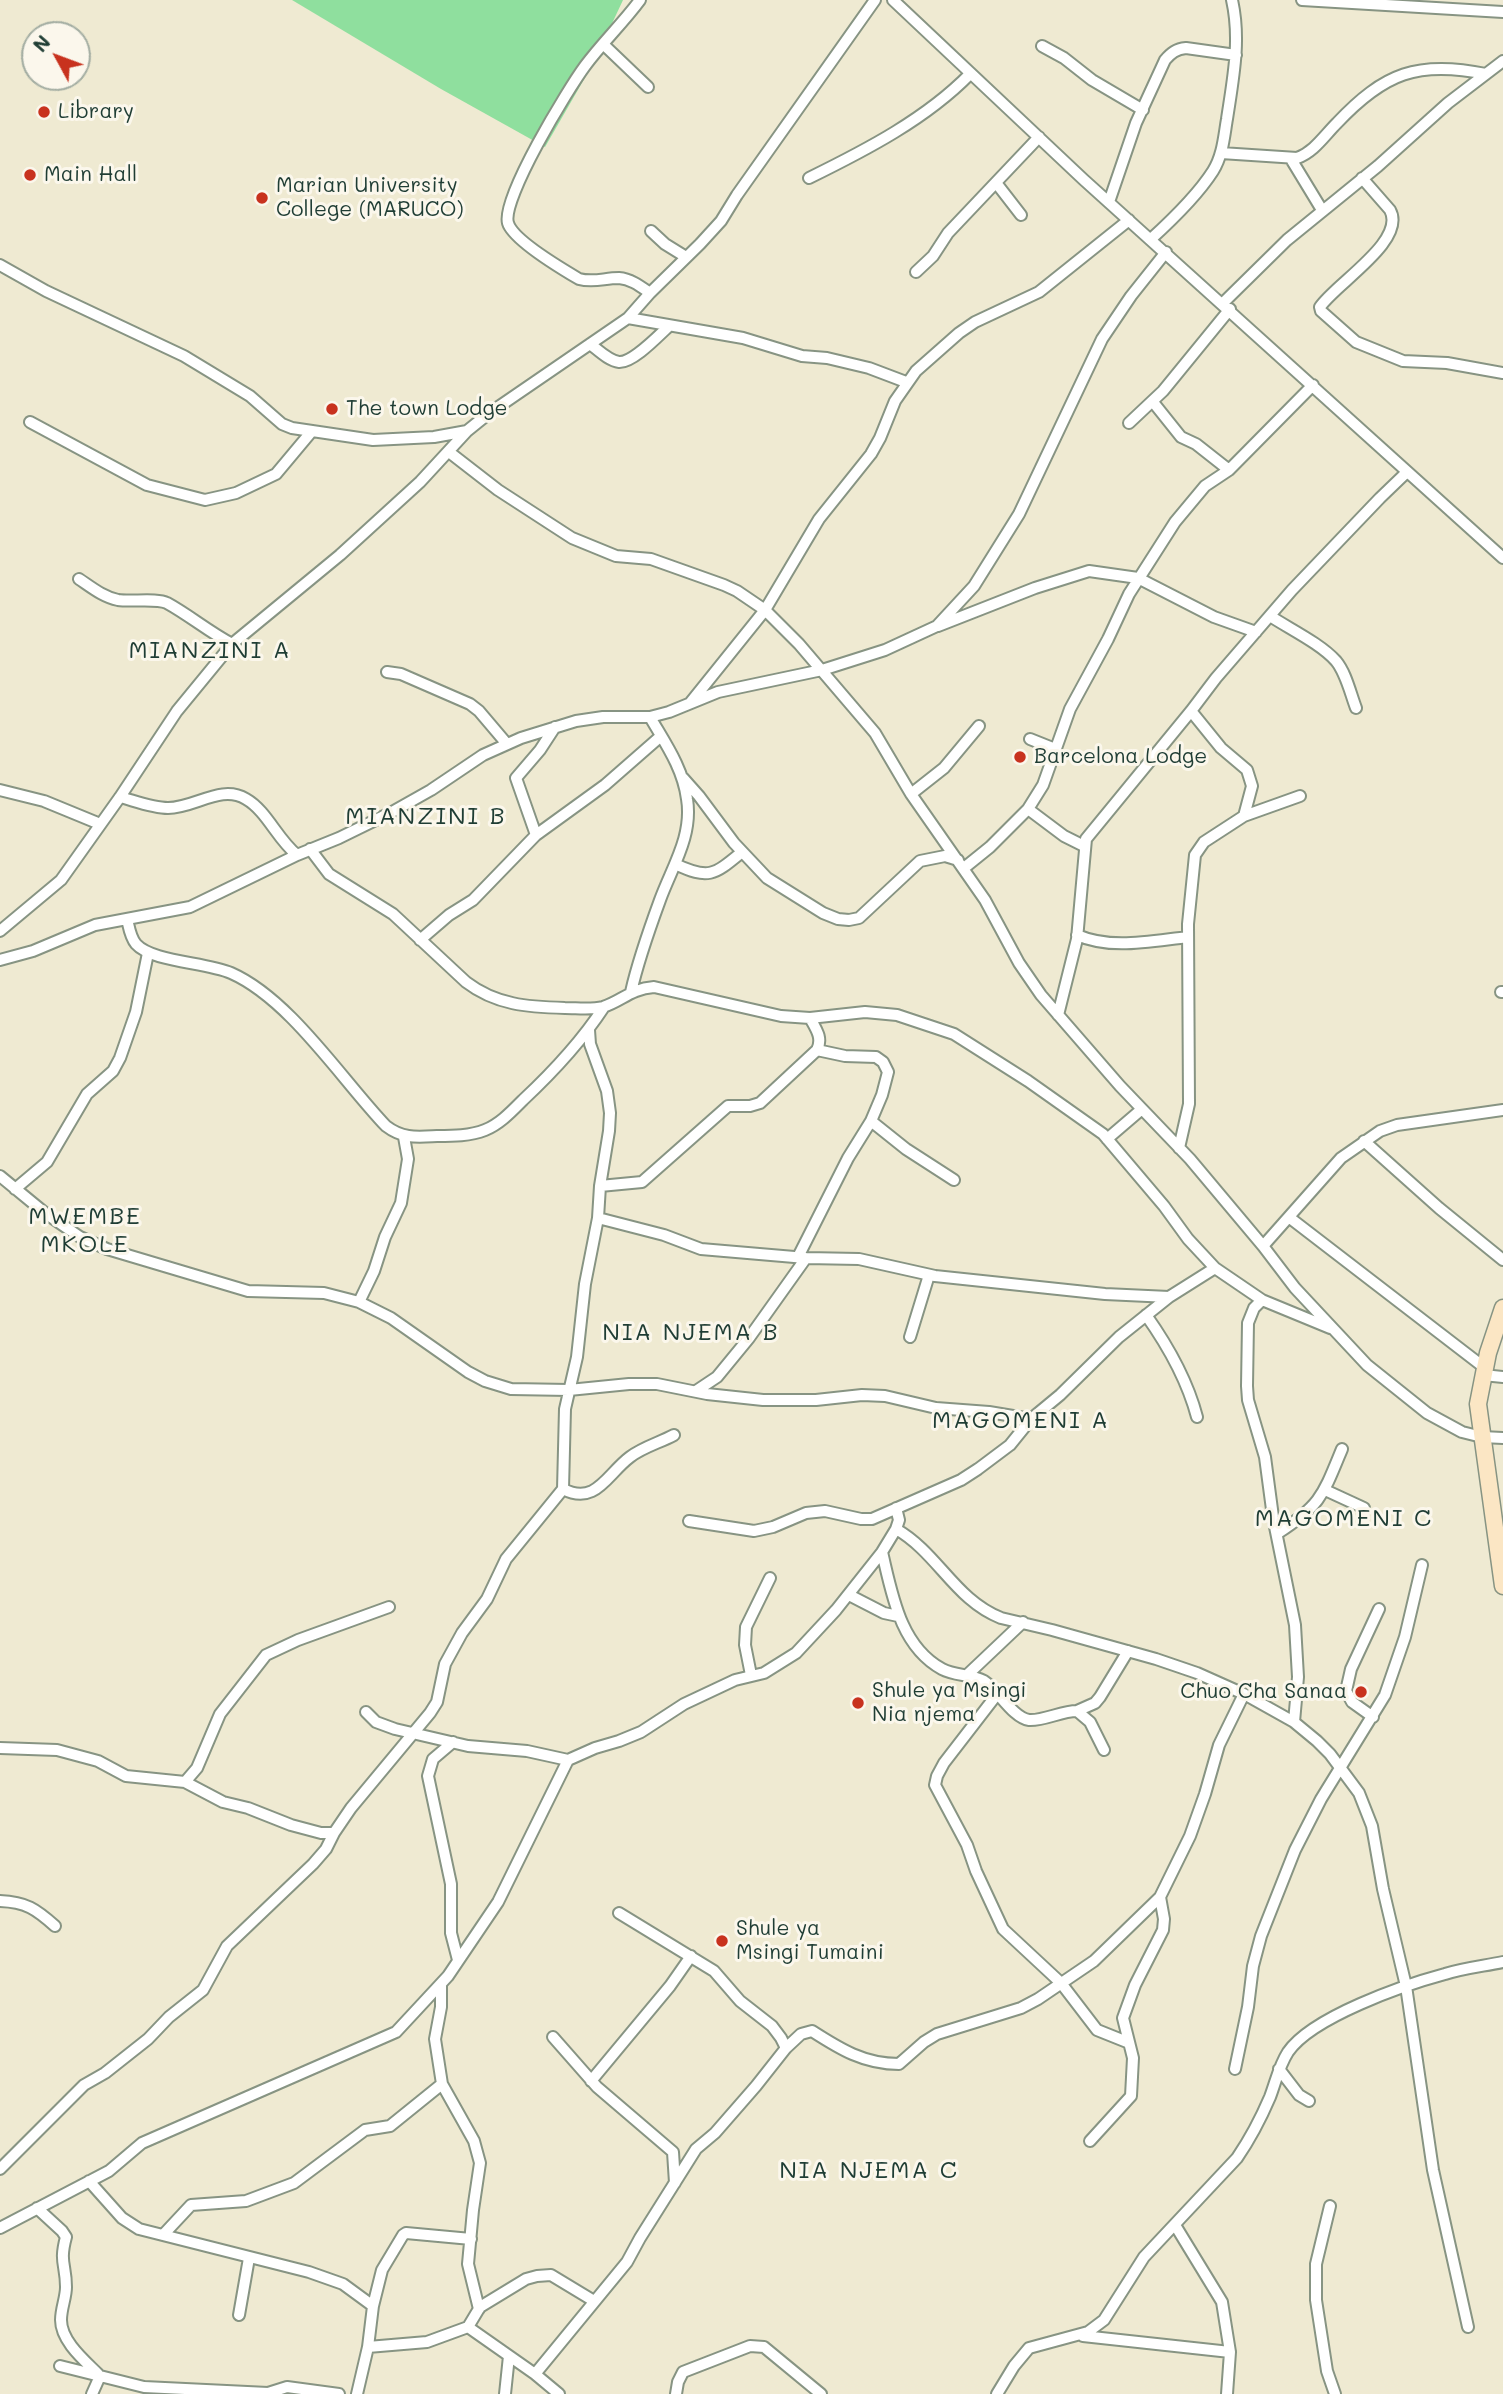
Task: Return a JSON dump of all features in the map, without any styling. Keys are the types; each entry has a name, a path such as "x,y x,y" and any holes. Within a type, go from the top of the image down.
{"main road":[{"path":"1503,1308 1488,1353 1478,1404 1503,1586"}],"street":[{"path":"640,0 584,66 520,179 507,216 509,226 518,236 579,279 589,282 625,279 650,293"},
{"path":"0,931 61,880 177,711 232,644 310,582 420,482 467,431 628,318 721,221 737,194 875,0"},
{"path":"893,0 1109,202 1503,558"},
{"path":"1151,239 1205,181 1221,153 1236,55 1237,33 1232,0"},
{"path":"1302,0 1485,5 1503,12"},
{"path":"1494,0 1503,12"},
{"path":"603,44 648,87"},
{"path":"1042,46 1143,110"},
{"path":"1109,202 1129,141 1165,60 1171,53 1186,48 1236,55"},
{"path":"1129,423 1153,402 1226,306 1269,257 1448,103 1503,61"},
{"path":"1221,153 1291,159 1307,154 1339,120 1373,90 1405,72 1467,70 1486,74"},
{"path":"809,178 911,121 948,96 971,74"},
{"path":"916,272 933,256 948,233 1039,137"},
{"path":"1291,159 1322,210"},
{"path":"1362,178 1390,210 1393,222 1385,242 1376,253 1343,281 1320,309 1356,342 1390,356 1415,362 1447,363 1503,373"},
{"path":"997,184 1021,215"},
{"path":"691,702 765,610 819,519 871,454 906,382 959,333 1038,292 1129,220"},
{"path":"651,231 686,257"},
{"path":"937,626 974,586 1019,514 1102,339 1131,296 1166,252"},
{"path":"0,265 46,291 184,356 250,396 282,424 292,428 373,440 434,438 467,431"},
{"path":"628,318 743,338 802,356 845,362 906,382"},
{"path":"590,344 612,360 625,361 639,353 669,326"},
{"path":"961,864 990,847 1028,808 1043,785 1070,709 1138,579 1175,522 1201,490 1229,470 1313,385"},
{"path":"1153,402 1181,437 1196,444 1229,470"},
{"path":"30,422 147,485 205,500 236,493 276,474 312,431"},
{"path":"449,453 498,491 572,538 616,556 651,559 724,585 765,610 822,670 875,733 911,794 985,900 1029,980 1179,1148 1263,1246 1295,1288 1367,1365 1427,1413 1462,1432 1503,1438"},
{"path":"1058,1015 1077,935 1086,839 1216,678 1310,569 1407,472"},
{"path":"0,960 33,951 95,925 190,907 392,812 483,755 507,744 555,727 603,717 650,717 718,692 822,670 885,650 937,626 1035,588 1089,571 1138,579 1214,617 1256,632"},
{"path":"79,579 115,599 133,602 159,600 232,644"},
{"path":"1270,616 1336,661 1356,708"},
{"path":"387,672 401,674 470,704 507,744"},
{"path":"1191,711 1221,748 1247,770 1252,786 1244,816"},
{"path":"631,992 660,901 688,828 688,800 683,778 650,717"},
{"path":"911,794 944,768 979,726"},
{"path":"536,835 516,778 555,727"},
{"path":"420,940 449,915 473,900 536,835 606,785 662,736"},
{"path":"1030,739 1055,749"},
{"path":"683,778 742,852 767,878 823,913 849,920 859,918 920,860 945,856 961,864"},
{"path":"0,790 44,801 100,824"},
{"path":"120,797 165,808 195,804 225,793 236,794 256,807 296,855"},
{"path":"1179,1148 1189,1104 1188,936 1195,855 1204,842 1244,816 1300,796"},
{"path":"1028,808 1064,836 1084,846"},
{"path":"310,849 329,874 393,914 478,991 496,1000 535,1007 604,1007"},
{"path":"675,864 695,874 704,875 742,852"},
{"path":"127,919 134,942 148,953 233,974 263,994 294,1021 386,1126 404,1137 452,1136 487,1130 502,1120 541,1083 589,1030 604,1007 631,992 654,987 781,1016 810,1018 879,1012 897,1015 954,1034 1028,1081 1107,1139 1164,1206 1188,1239 1216,1268 1262,1300 1332,1329"},
{"path":"1077,935 1098,943 1188,936"},
{"path":"15,1189 47,1162 87,1094 113,1071 136,1012 148,953"},
{"path":"600,1186 642,1182 728,1106 760,1103 817,1050 820,1037 810,1018"},
{"path":"0,2169 84,2085 105,2073 148,2039 169,2017 202,1990 227,1946 326,1849 351,1808 415,1733 437,1702 445,1664 462,1633 491,1592 506,1559 564,1489 563,1424 598,1219 610,1113 607,1091 590,1044 589,1030"},
{"path":"696,1391 717,1377 749,1338 802,1257 848,1158 871,1121 888,1077 883,1062 869,1056 845,1056 817,1050"},
{"path":"1107,1139 1142,1109"},
{"path":"1263,1246 1341,1158 1380,1130 1397,1125 1503,1110"},
{"path":"871,1121 906,1149 954,1180"},
{"path":"359,1302 374,1271 384,1237 401,1203 408,1159 404,1137"},
{"path":"1364,1141 1439,1208 1503,1260"},
{"path":"0,1175 45,1213 80,1237 107,1249 248,1291 324,1293 359,1302 391,1318 485,1381 511,1389 569,1390 648,1384 763,1400 885,1396 936,1408 989,1412 1031,1419"},
{"path":"1290,1218 1484,1372 1503,1377"},
{"path":"598,1219 664,1235 701,1249 859,1259 929,1275 1105,1294 1169,1297"},
{"path":"689,1521 760,1531 806,1513 825,1511 861,1519 872,1518 961,1480 1010,1444 1031,1419 1060,1395 1119,1337 1169,1297 1216,1268"},
{"path":"910,1337 929,1275"},
{"path":"1262,1300 1254,1308 1248,1323 1248,1400 1265,1457 1295,1625 1298,1677 1294,1722"},
{"path":"1146,1315 1171,1353 1188,1387 1197,1417"},
{"path":"564,1489 578,1495 593,1491 643,1448 674,1435"},
{"path":"1278,1533 1311,1510 1325,1490 1342,1449"},
{"path":"1325,1490 1364,1508"},
{"path":"366,1712 376,1722 395,1729 453,1742 527,1751 568,1760 641,1732 684,1704 735,1680 764,1672 796,1653 849,1595 881,1552 896,1529 899,1520 897,1508"},
{"path":"896,1529 922,1546 974,1604 986,1612 1129,1651 1197,1674 1244,1694 1294,1722 1331,1754 1340,1766 1359,1793 1372,1826 1382,1889 1406,1986 1433,2170 1468,2327"},
{"path":"881,1552 898,1616 916,1646 941,1668 956,1675 984,1681 1023,1718 1034,1720 1077,1711 1095,1703 1129,1651"},
{"path":"1235,2069 1261,1936 1295,1850 1321,1798 1373,1717 1399,1660 1422,1565"},
{"path":"751,1675 745,1645 746,1627 770,1578"},
{"path":"849,1595 884,1613 898,1616"},
{"path":"186,1782 197,1768 220,1714 266,1655 298,1640 389,1608"},
{"path":"1373,1717 1352,1702 1346,1691 1351,1669 1379,1609"},
{"path":"966,1676 1023,1622"},
{"path":"998,1693 944,1763 935,1785 967,1845 1003,1929 1061,1983 1097,2030 1127,2042"},
{"path":"535,2374 627,2263 639,2238 696,2149 715,2133 786,2048 801,2034 812,2031 858,2058 899,2064 924,2042 937,2035 1021,2008 1094,1961 1160,1897 1190,1836 1219,1745 1244,1694"},
{"path":"1077,1711 1090,1723 1104,1750"},
{"path":"453,1742 433,1759 428,1776 451,1884 451,1933 457,1960"},
{"path":"0,1748 57,1751 98,1761 126,1776 186,1782 223,1802 313,1831 334,1833"},
{"path":"1,2226 109,2171 142,2143 391,2035 441,1985 498,1902 568,1760"},
{"path":"1090,2141 1131,2096 1132,2051 1127,2042 1123,2018 1128,1999 1163,1930 1160,1897"},
{"path":"0,1901 21,1902 30,1906 55,1926"},
{"path":"619,1913 714,1971 740,2001 772,2026 786,2048"},
{"path":"591,2081 670,1986 691,1956"},
{"path":"996,2394 1029,2348 1088,2332 1104,2320 1144,2257 1237,2158 1248,2142 1288,2052 1304,2035 1324,2022 1406,1986 1503,1962"},
{"path":"441,1985 441,2007 435,2039 442,2084 478,2149 480,2174 474,2200 467,2264 479,2309"},
{"path":"553,2037 591,2081 673,2152 696,2149"},
{"path":"1279,2070 1299,2095 1309,2101"},
{"path":"163,2235 191,2205 246,2201 294,2182 365,2130 390,2126 442,2084"},
{"path":"673,2152 675,2183"},
{"path":"89,2181 124,2220 139,2229 309,2272 343,2284 373,2306"},
{"path":"1329,2206 1317,2264 1316,2300 1327,2371 1335,2394"},
{"path":"37,2208 65,2235 61,2254 66,2287 62,2311 63,2331 79,2354 100,2376"},
{"path":"1175,2225 1222,2302 1230,2352 1227,2394"},
{"path":"357,2394 382,2270 404,2233 471,2239"},
{"path":"239,2315 249,2258"},
{"path":"368,2347 427,2342 468,2327 479,2309 526,2279 537,2276 551,2275 594,2301"},
{"path":"468,2327 535,2374 558,2394"},
{"path":"1079,2335 1230,2352"},
{"path":"676,2394 683,2372 750,2346 764,2347 821,2394"},
{"path":"505,2394 509,2356"},
{"path":"60,2366 144,2391 268,2393 287,2387 339,2394"},
{"path":"92,2394 100,2376"}],"green space":[{"path":"292,0 623,0 594,62 545,147"}],"place":[{"name":"Library","path":"44,112"},
{"name":"Main Hall","path":"30,175"},
{"name":"Marian University College (MARUCO)","path":"262,198"},
{"name":"The town Lodge","path":"332,409"},
{"name":"Barcelona Lodge","path":"1020,757"},
{"name":"Chuo Cha Sanaa","path":"1361,1692"},
{"name":"Shule ya Msingi Nia njema","path":"858,1703"},
{"name":"Shule ya Msingi Tumaini","path":"722,1941"}],"district":[{"name":"MIANZINI A","path":"210,651"},
{"name":"MIANZINI B","path":"426,817"},
{"name":"MWEMBE MKOLE","path":"85,1231"},
{"name":"NIA NJEMA B","path":"691,1333"},
{"name":"MAGOMENI A","path":"1021,1421"},
{"name":"MAGOMENI C","path":"1344,1519"},
{"name":"NIA NJEMA C","path":"869,2171"}]}
